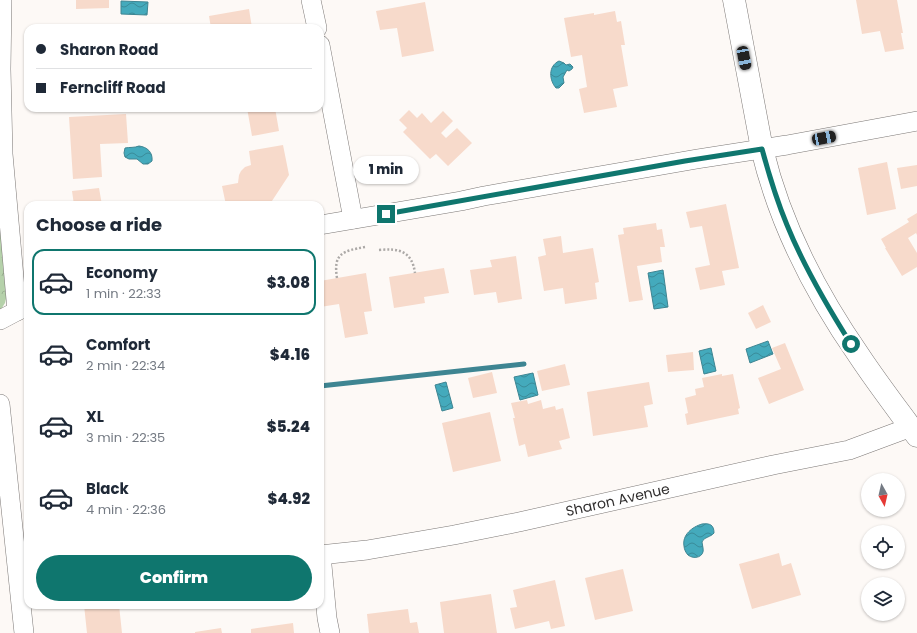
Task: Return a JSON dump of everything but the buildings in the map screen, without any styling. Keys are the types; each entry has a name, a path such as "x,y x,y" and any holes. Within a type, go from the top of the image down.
{"main road":[{"path":"734,0 762,149 767,169 787,225 799,253 827,306 859,357 914,432"}],"street":[{"path":"0,320 23,309 2,154 2,0"},
{"path":"311,0 316,24"},
{"path":"324,66 353,219"},
{"path":"324,224 917,121"},
{"path":"0,404 24,633"},
{"name":"Sharon Avenue","path":"324,555 367,550 519,522 773,465 849,450 914,432"},
{"path":"324,591 330,633"}],"path":[{"path":"337,278 336,262 339,257 346,251 365,247"},
{"path":"379,250 400,250 407,254 414,265 415,273"}],"green space":[{"path":"0,203 8,291 5,303 0,311"}],"water":[{"path":"121,1 148,2 147,15 121,14"},
{"path":"559,61 566,65 570,64 573,67 569,71 567,70 563,77 564,83 559,88 556,88 552,81 551,70 555,63"},
{"path":"139,146 147,149 152,155 152,161 148,164 143,164 137,159 129,159 125,157 125,148"},
{"path":"663,270 668,307 654,309 648,273"},
{"path":"768,341 773,354 750,363 746,349"},
{"path":"711,348 716,371 704,374 699,351"},
{"path":"533,373 538,395 520,400 514,377"},
{"path":"446,382 453,408 442,411 435,385"},
{"path":"702,524 711,525 714,533 703,540 703,551 701,555 698,557 690,557 684,547 686,535 691,529"}],"waterway":[{"path":"324,386 524,364"}],"route":[{"path":"386,214 685,161 762,149 767,169 787,225 799,253 827,306 851,344"}]}
